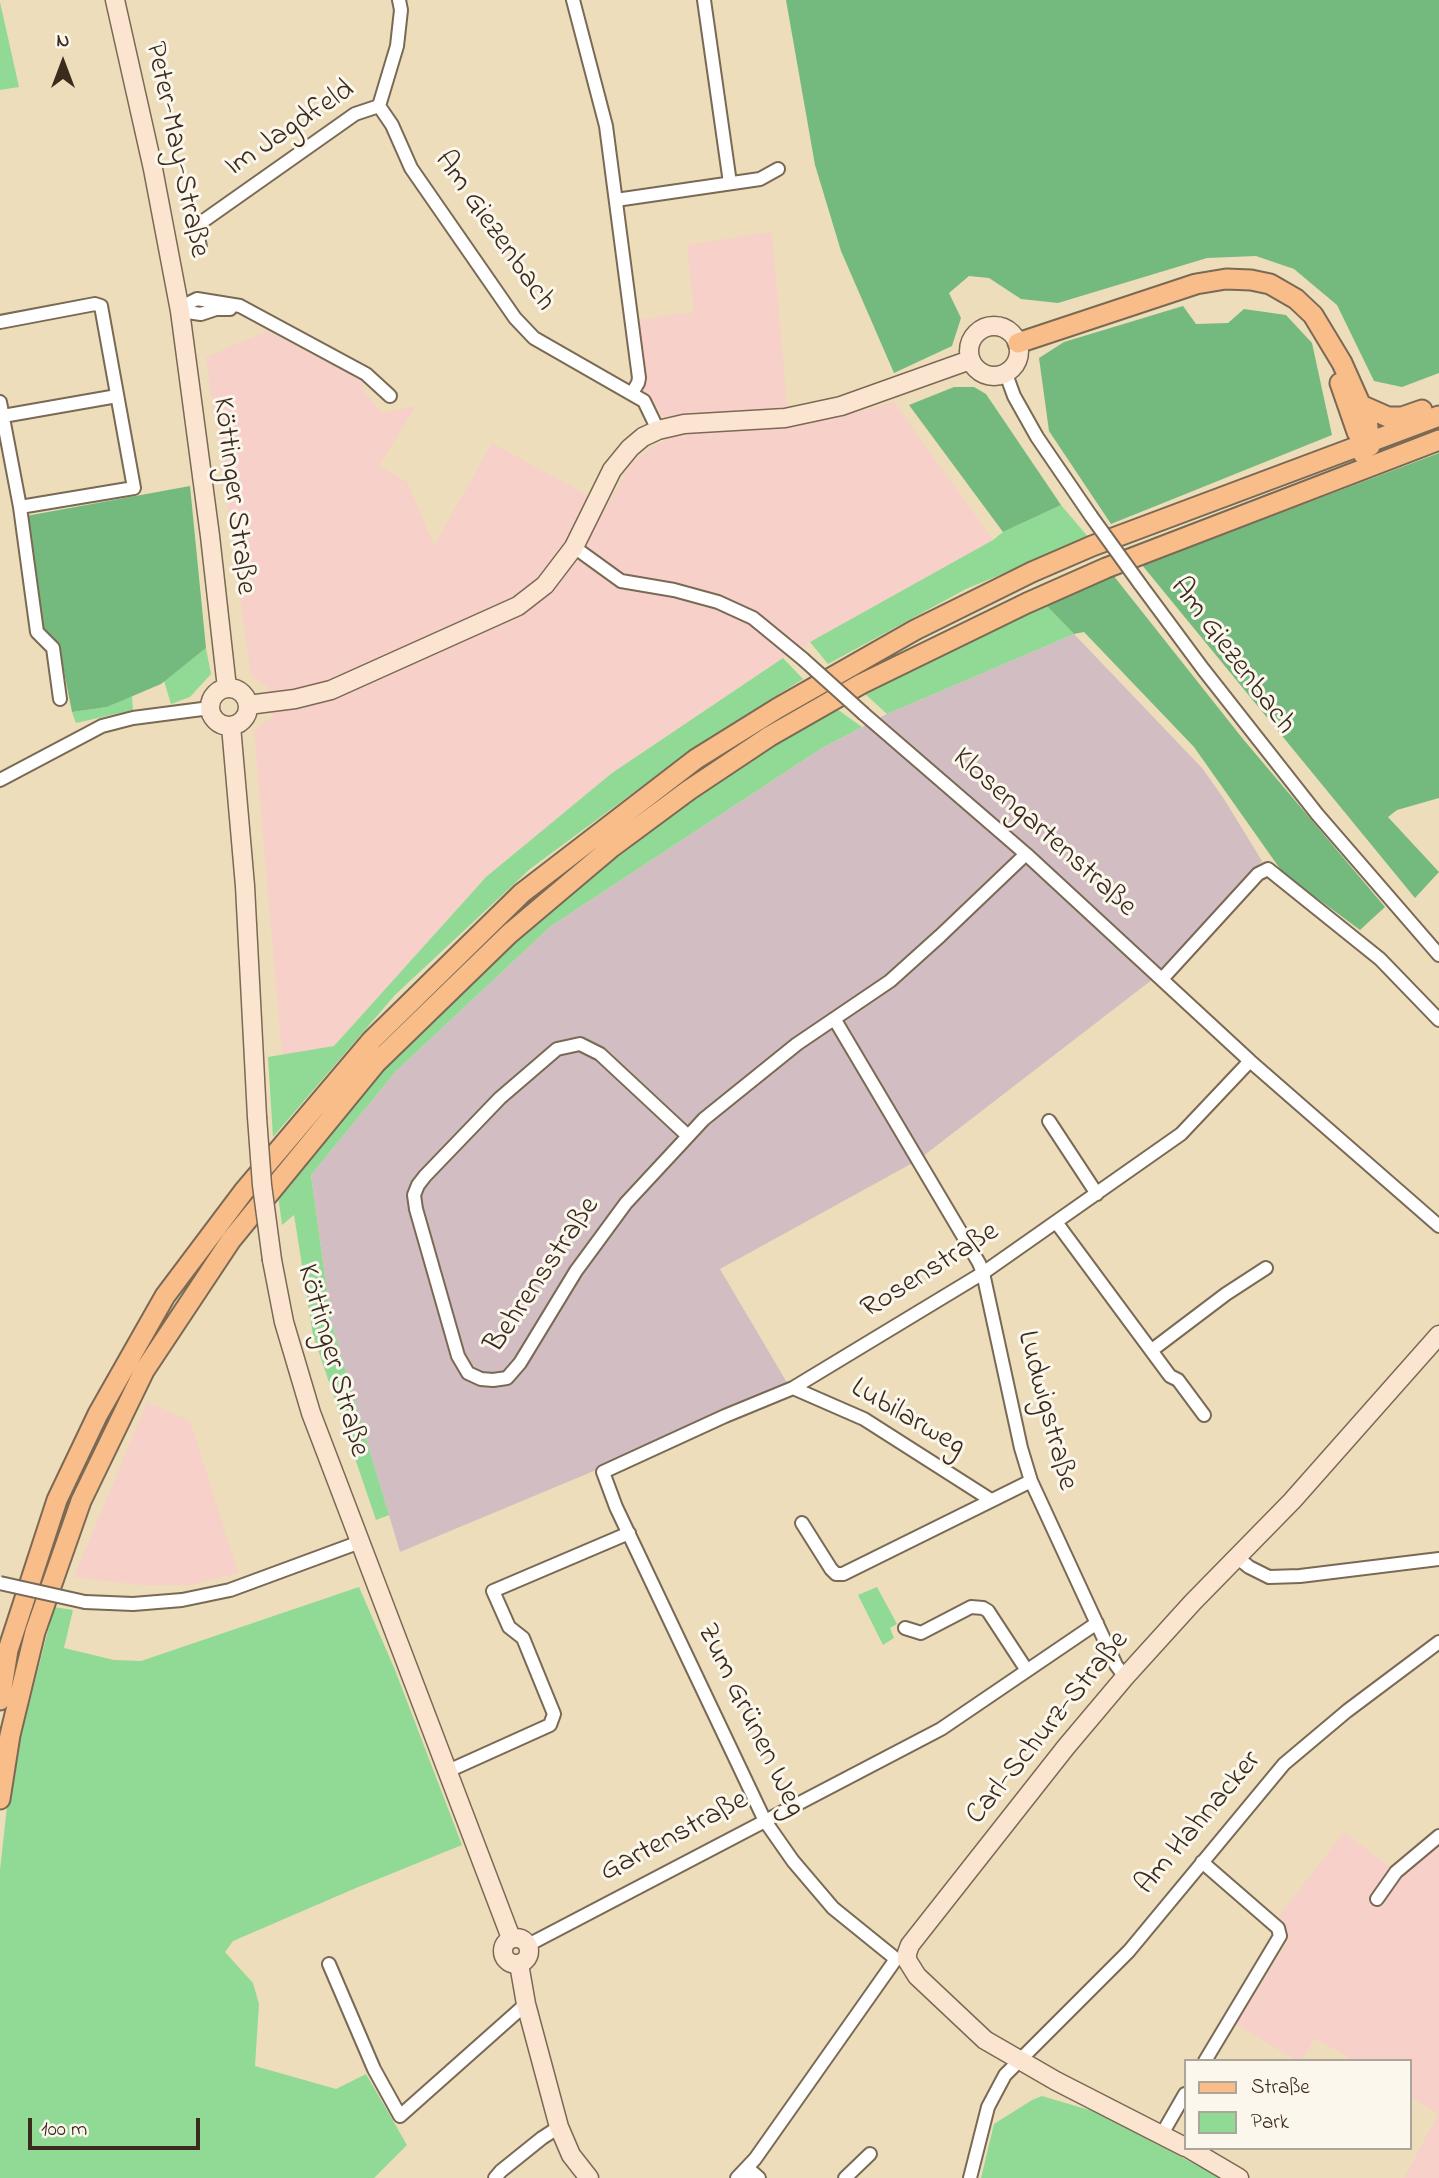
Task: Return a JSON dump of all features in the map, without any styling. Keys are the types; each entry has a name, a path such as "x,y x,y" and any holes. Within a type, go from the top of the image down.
{"main road":[{"path":"1018,343 1196,284 1226,279 1270,284 1296,299 1320,324 1332,348 1336,367 1356,408 1357,432 1367,444 1385,450 1439,431"},
{"path":"1356,408 1394,417 1439,404"},
{"path":"1318,462 1336,447 1356,408"},
{"path":"0,1700 8,1650 57,1500 98,1414 165,1296 244,1191 372,1040 522,893 696,760 778,708 915,630 1032,572 1092,547 1439,416"},
{"path":"0,1799 10,1735 35,1632 81,1501 144,1371 231,1240 376,1063 509,934 612,847 678,798 746,751 808,713 922,653 1027,603 1150,551 1439,440"},
{"path":"1027,603 1051,586 1142,541 1356,460 1363,454 1367,444"}],"street":[{"name":"Peter-May-Straße","path":"115,0 150,155 180,312"},
{"name":"Im Jagdfeld","path":"200,247 197,232 199,225 355,114 379,106 397,46 401,10 399,0"},
{"path":"573,0 606,126 639,378 632,393"},
{"path":"704,0 730,183"},
{"name":"Am Giezenbach","path":"379,106 392,125 411,168 515,318 534,338 644,401 658,430"},
{"path":"616,200 760,180 778,169"},
{"path":"180,312 187,304 197,299 240,306 366,374 390,397"},
{"path":"0,322 95,304 101,306 134,488 20,507"},
{"name":"Köttinger Straße","path":"180,312 228,688"},
{"path":"986,327 1004,328 1018,343 1017,360 1006,374 985,375 976,369 970,360 970,343 974,335 986,327"},
{"path":"248,705 295,699 331,690 518,606 545,585 574,547 612,470 643,437 658,430 684,424 786,418 841,406 970,360"},
{"name":"Am Giezenbach","path":"1006,374 1014,396 1031,427 1091,516 1203,669 1317,814 1439,955"},
{"path":"3,416 117,396"},
{"path":"0,402 4,449 20,507 37,632 53,648 60,699"},
{"name":"Klosengartenstraße","path":"574,547 621,581 674,590 718,602 753,618 1026,854 1250,1061 1439,1226"},
{"path":"228,688 241,692 248,705 244,719 231,726 217,721 211,708 215,695 228,688"},
{"path":"0,780 102,726 211,708"},
{"name":"Köttinger Straße","path":"231,726 245,886 262,1185 284,1322 311,1413 511,1938"},
{"name":"Behrensstraße","path":"688,1136 600,1054 580,1044 557,1049 500,1098 425,1176 414,1195 416,1209 458,1356 468,1373 481,1379 507,1378 520,1363 576,1271 626,1203 704,1119 797,1044 890,981 1026,854"},
{"path":"1162,979 1258,874 1268,869 1380,959 1439,1020"},
{"name":"Ludwigstraße","path":"835,1020 983,1273 1021,1448 1031,1481 1116,1665 1125,1677"},
{"name":"Rosenstraße","path":"603,1472 724,1416 793,1388 983,1273 1181,1134 1250,1061"},
{"path":"1049,1121 1097,1194"},
{"path":"1056,1222 1170,1376 1178,1380 1204,1415"},
{"path":"1152,1350 1226,1294 1266,1268"},
{"name":"Carl-Schurz-Straße","path":"740,2178 910,1945 1066,1747 1125,1677 1292,1501 1439,1335"},
{"name":"Lubilarweg","path":"793,1388 864,1419 991,1500"},
{"name":"Zum Grünen Weg","path":"603,1472 765,1821 793,1861 833,1908 901,1960"},
{"path":"802,1522 831,1569 843,1574 1031,1481"},
{"path":"448,1771 550,1725 554,1714 523,1638 509,1627 494,1591 629,1533"},
{"path":"0,1583 85,1602 133,1604 182,1600 230,1590 360,1542"},
{"path":"1238,1558 1248,1567 1269,1577 1300,1576 1439,1559"},
{"path":"905,1628 921,1633 971,1607 983,1608 988,1611 1026,1669"},
{"name":"Gartenstraße","path":"528,1945 941,1729 1097,1623"},
{"name":"Am Hahnacker","path":"971,2178 988,2107 1004,2075 1129,1951 1284,1763 1347,1711 1439,1642"},
{"path":"1377,1899 1396,1872 1439,1836"},
{"path":"1202,1862 1278,1928 1280,1936 1206,2059"},
{"path":"511,1938 523,1940 528,1945 527,1958 519,1964 510,1964 503,1956 504,1944 511,1938"},
{"path":"901,1960 985,2039 1020,2061 1184,2147"},
{"path":"329,1964 374,2069 400,2116 526,2004"},
{"path":"519,1964 526,2004 559,2127 571,2155 589,2178"},
{"path":"1162,2134 1184,2096"},
{"path":"495,2178 559,2127"},
{"path":"1190,2150 1239,2178"},
{"path":"845,2178 870,2154"},
{"path":"740,2178 750,2170 759,2178"}],"shaded area":[{"path":"772,232 791,425 859,412 894,402 993,540 783,658 612,773 486,877 334,1046 282,1055 254,730 272,717 273,705 268,687 251,676 206,357 267,331 364,381 364,392 382,413 416,406 379,466 407,482 434,546 492,443 607,506 630,465 653,446 678,435 642,389 645,374 637,320 694,312 687,245"},
{"path":"1074,634 1202,768 1262,861 1166,969 918,1160 720,1269 789,1386 400,1552 331,1321 311,1175 396,1071 551,926 822,748 887,714"},
{"path":"147,1402 190,1421 238,1573 190,1585 141,1585 74,1577"},
{"path":"1344,1832 1400,1875 1439,1841 1439,2178 1404,2178 1438,2114 1411,2097 1411,2059 1347,2059 1348,2057 1315,2038 1302,2059 1294,2059 1236,2024 1288,1941 1287,1930 1278,1917"}],"green space":[{"path":"786,0 1439,0 1439,373 1402,387 1374,381 1337,305 1294,269 1256,256 1207,258 1058,303 1021,299 989,278 969,276 949,293 961,318 952,346 894,373 841,251 815,165"},
{"path":"0,2 19,87 0,90"},
{"path":"1183,306 1196,324 1228,323 1244,309 1286,315 1312,343 1332,435 1111,524 1049,431 1039,358 1064,342"},
{"path":"954,387 974,387 986,394 1061,505 1003,532 909,405"},
{"path":"1439,453 1439,798 1397,810 1388,817 1439,872 1415,898 1142,565"},
{"path":"190,486 206,648 161,684 107,707 72,712 59,646 44,629 26,516"},
{"path":"1061,505 1089,538 966,589 828,664 810,642 1003,532"},
{"path":"1113,575 1243,739 1385,907 1360,930 1283,873 1194,747 1084,632 1074,634 1045,604"},
{"path":"1045,604 1074,634 887,714 863,692"},
{"path":"206,648 211,674 190,697 171,704 164,681"},
{"path":"783,658 803,679 698,745 530,869 395,995 273,1137 268,1057 334,1046 486,877 612,773"},
{"path":"132,696 133,710 76,723 72,712 107,707"},
{"path":"837,709 862,727 822,748 551,926 396,1071 311,1175 331,1321 389,1515 376,1520 313,1335 294,1215 282,1225 278,1195 380,1071 481,971 595,874 732,771"},
{"path":"359,1587 395,1670 462,1845 233,1941 225,1952 253,1983 259,2004 255,2066 336,2089 366,2074 407,2145 374,2178 0,2178 0,1870 10,1779 54,1607 73,1610 64,1648 114,1660 141,1661"},
{"path":"877,1587 897,1624 890,1628 894,1638 883,1645 858,1595"},
{"path":"1042,2096 1096,2112 1221,2178 981,2178 994,2124"}]}
